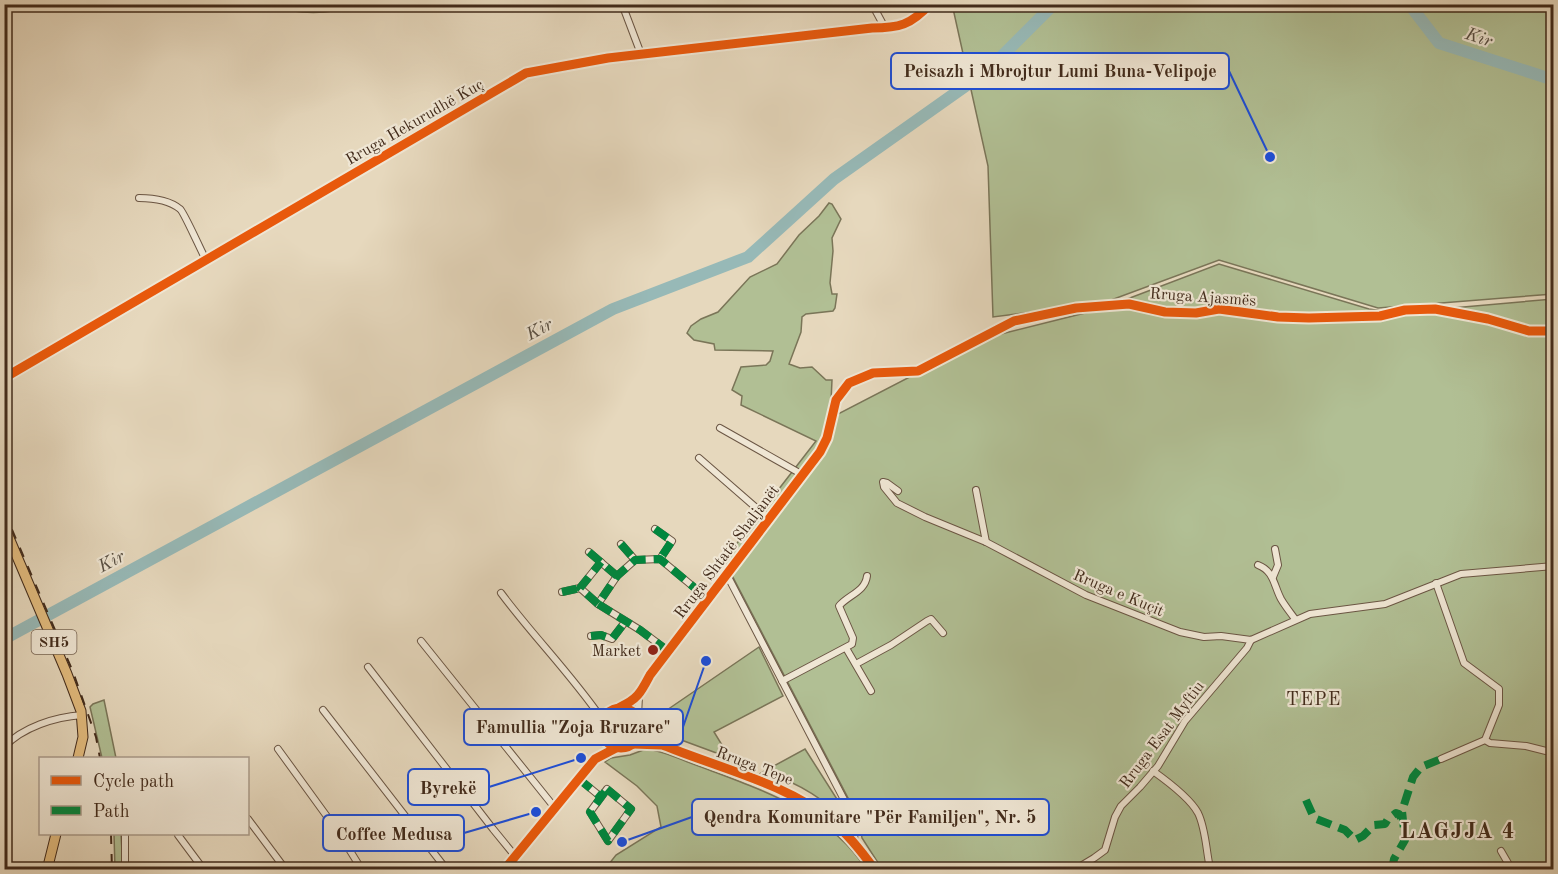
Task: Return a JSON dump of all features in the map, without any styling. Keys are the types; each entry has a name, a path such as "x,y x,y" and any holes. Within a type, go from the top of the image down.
{"main road":[{"name":"SH5","path":"4,526 67,674 81,713 83,737 78,757"},
{"path":"620,707 627,708 640,719 642,731 633,744 625,748 616,748 608,744 600,728 607,712 620,707"},
{"name":"Rruga Tepe","path":"640,719 662,745"},
{"path":"595,759 602,736"},
{"name":"Rruga Tepe","path":"633,744 662,745 795,797 832,821 854,841 875,870"},
{"path":"504,870 595,759 616,748"},
{"path":"47,870 56,835"}],"street":[{"path":"622,4 641,54"},
{"path":"872,4 885,28"},
{"name":"Rruga Hekurudhë Kuç","path":"4,378 519,77 547,68 641,54 899,27 910,22 930,4"},
{"path":"139,198 167,202 182,210 206,260"},
{"name":"Rruga Ajasmës","path":"836,400 849,383 864,375 918,370 1014,321 1076,308 1129,304 1165,312 1196,313 1219,309 1288,318 1380,316 1406,310 1435,309 1488,319 1529,331 1554,331"},
{"name":"Rruga Shtatë Shaljanët","path":"620,707 633,701 639,695 650,675 803,475 824,444 836,400"},
{"name":"Rruga Shtatë Shaljanët","path":"720,428 803,475"},
{"name":"Rruga Shtatë Shaljanët","path":"699,458 769,519"},
{"name":"Rruga e Kuçit","path":"898,491 887,483 883,483 897,503 986,542 1078,591 1163,626 1204,638 1221,636 1251,640"},
{"path":"976,490 986,542"},
{"path":"598,604 618,576 635,560 660,559 672,541 655,529"},
{"path":"621,544 635,560"},
{"path":"1273,577 1278,565 1275,549"},
{"path":"4,555 16,552"},
{"path":"589,552 618,576"},
{"name":"Rruga Shtatë Shaljanët","path":"660,559 708,598"},
{"path":"562,592 580,588 601,562"},
{"path":"1258,565 1273,577 1281,598 1295,619"},
{"path":"1251,640 1267,635 1295,619 1319,612 1385,604 1407,597 1436,583 1471,572 1513,571 1554,566"},
{"name":"Rruga Tepe","path":"727,575 852,815 855,827 854,841"},
{"path":"782,681 852,644 853,638 839,606 862,589 867,576"},
{"path":"1436,583 1464,663 1499,689 1500,694 1499,705 1485,740 1441,759"},
{"path":"580,588 598,604 640,630 668,651"},
{"path":"501,592 602,719"},
{"path":"856,664 931,619 943,633"},
{"path":"591,636 601,635 612,639 625,622"},
{"name":"Rruga Esat Myftiu","path":"1074,870 1105,850 1118,811 1154,771 1185,721 1247,648 1251,640"},
{"path":"421,641 555,808"},
{"path":"846,648 871,691"},
{"path":"368,668 515,856"},
{"name":"Rruga Shtatë Shaljanët","path":"639,695 640,719"},
{"path":"323,710 447,870"},
{"path":"4,747 12,739 38,726 81,713"},
{"path":"1485,740 1490,743 1526,746 1554,753"},
{"path":"278,749 339,833 362,870"},
{"path":"1154,771 1197,810 1205,835 1209,863"},
{"path":"579,778 601,797"},
{"path":"607,789 631,808 608,841 590,812 601,797 607,789"},
{"path":"249,820 286,870"},
{"path":"125,835 125,870"},
{"path":"178,836 204,870"},
{"path":"1501,851 1512,870"}],"green space":[{"path":"952,4 1553,5 1553,294 1378,308 1219,260 1103,303 993,317 988,166"},
{"path":"267,5 359,5 336,11 302,12"},
{"path":"829,203 841,219 832,238 830,283 832,294 837,294 835,308 833,311 806,314 802,317 801,332 789,364 800,368 812,367 826,380 832,380 831,402 825,429 836,415 985,338 1101,309 1219,264 1369,309 1395,313 1553,299 1553,869 882,869 862,838 859,819 724,560 816,441 741,405 742,396 732,390 741,367 766,365 773,351 715,350 714,344 694,340 687,333 691,326 701,319 718,312 750,277 777,264 799,235"},
{"path":"759,647 783,696 714,732 730,758 657,731 648,723"},
{"path":"104,700 116,757 102,757 90,707"},
{"path":"646,749 668,754 726,776 794,806 815,818 834,833 851,849 866,869 605,869 616,855 661,827 657,806 637,786 605,762 611,758 630,755"},
{"path":"805,749 842,807 843,817 805,789 784,779 761,773"},
{"path":"114,835 121,835 123,869 115,869"}],"waterway":[{"name":"Kir","path":"4,639 613,309 748,257 834,179 988,70 1054,4"},
{"name":"Kir","path":"1409,4 1439,43 1554,80"}],"railway":[{"path":"4,511 73,672 96,737 100,757"},
{"path":"111,835 112,870"}],"marked path":[{"path":"655,529 672,541 660,559"},
{"path":"621,544 635,560"},
{"path":"589,552 617,576"},
{"path":"668,651 640,630 598,604 617,576 635,560 660,559 708,599"},
{"path":"598,604 580,588 601,562"},
{"path":"562,592 580,588"},
{"path":"591,636 601,635 612,639 625,622"},
{"path":"1392,870 1394,859 1405,840 1402,811 1413,777 1421,767 1441,759"},
{"path":"579,779 601,797"},
{"path":"607,789 631,809 608,841 590,812 607,789"},
{"path":"1306,800 1314,818 1345,830 1355,840 1363,836 1374,825 1385,824 1396,813 1401,818"}],"cycle path":[{"path":"4,378 526,73 608,58 897,26 917,17 930,4"},
{"path":"620,707 638,694 650,675 820,452 827,438 836,400 849,383 873,373 918,371 1014,321 1076,308 1129,304 1165,312 1196,313 1219,309 1278,317 1309,318 1380,316 1405,310 1435,309 1488,319 1529,331 1554,331"},
{"path":"621,708 629,709 635,714 640,720 641,728 640,736 635,742 629,747 621,748 613,747 607,742 602,736 601,728 602,720 607,714 613,709 621,708"},
{"path":"633,744 662,745 753,778 795,797 838,826 875,870"},
{"path":"504,870 595,759 616,748"}],"place":[{"name":"Peisazh i Mbrojtur Lumi Buna-Velipoje","path":"1270,157"},
{"name":"Market","path":"653,650"},
{"name":"Famullia \"Zoja Rruzare\"","path":"706,661"},
{"name":"Byrekë","path":"581,758"},
{"name":"Coffee Medusa","path":"536,812"},
{"name":"Qendra Komunitare \"Për Familjen\", Nr. 5","path":"622,842"}],"district":[{"name":"TEPE","path":"1314,699"},
{"name":"LAGJJA 4","path":"1458,830"}]}
